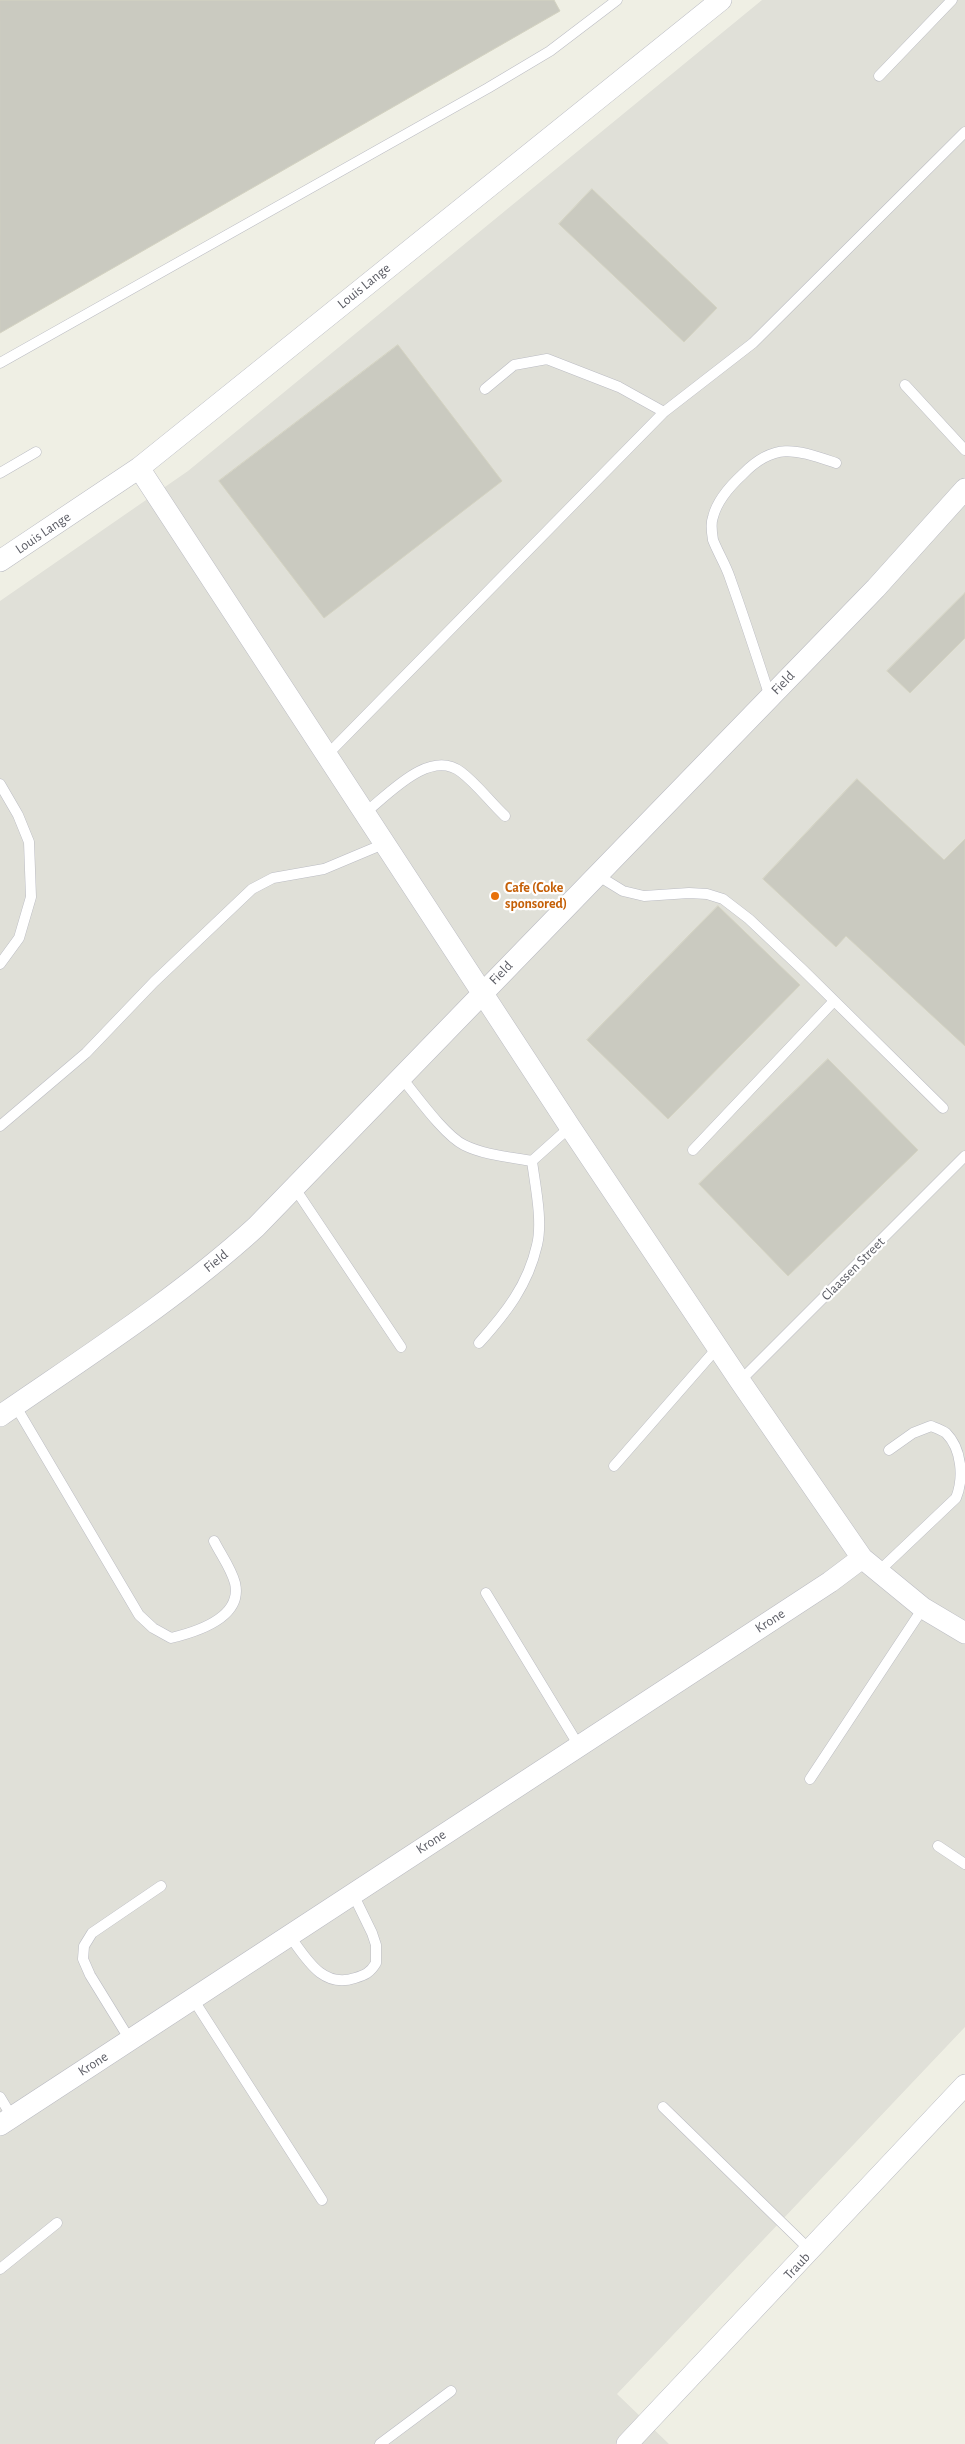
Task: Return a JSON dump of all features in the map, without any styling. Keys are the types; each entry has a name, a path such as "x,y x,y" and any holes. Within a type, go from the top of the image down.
{"street":[{"name":"Louis Lange","path":"0,561 139,468 721,0"},
{"path":"139,468 484,991 570,1127 740,1381 862,1558 923,1608 965,1633"},
{"name":"Field","path":"7,1410 219,1260 294,1187 876,588 965,489"},
{"name":"Krone","path":"6,2121 830,1582 862,1558"},
{"name":"Traub","path":"626,2444 811,2251 965,2085"}],"lane":[{"path":"0,363 512,74 550,51 617,0"},
{"path":"879,76 952,0"},
{"path":"328,754 664,412 753,344 965,132"},
{"path":"485,389 514,365 547,359 619,387 664,412"},
{"path":"905,385 965,450"},
{"path":"770,697 736,592 713,538 712,518 722,499 736,480 756,460 768,454 782,451 797,452 836,463"},
{"path":"0,474 36,452"},
{"path":"366,812 420,770 435,765 447,766 460,771 505,816"},
{"path":"0,784 18,815 29,842 31,897 19,938 0,964"},
{"path":"0,1126 86,1053 154,982 252,889 273,878 324,869 386,843"},
{"path":"596,875 623,892 644,896 689,893 707,894 724,899 749,919 943,1108"},
{"path":"693,1150 833,1002"},
{"path":"401,1076 448,1132 464,1145 532,1161"},
{"path":"532,1161 570,1127"},
{"name":"Claassen Street","path":"740,1381 965,1156"},
{"path":"479,1343 508,1310 524,1284 538,1244 537,1203 532,1161"},
{"path":"294,1187 401,1348"},
{"path":"614,1466 718,1347"},
{"path":"7,1410 139,1615 153,1628 171,1638 199,1632 225,1615 234,1601 235,1585 214,1541"},
{"path":"878,1572 956,1498 960,1487 961,1471 956,1449 945,1432 931,1426 914,1433 889,1450"},
{"path":"486,1593 579,1746"},
{"path":"810,1779 923,1608"},
{"path":"938,1846 965,1864"},
{"path":"130,2040 90,1975 83,1960 84,1946 92,1933 161,1886"},
{"path":"289,1935 315,1969 324,1977 340,1982 366,1974 376,1963 376,1945 353,1894"},
{"path":"193,1999 322,2200"},
{"path":"0,2097 6,2121"},
{"path":"663,2107 811,2251"},
{"path":"0,2269 57,2223"},
{"path":"380,2444 451,2391"}],"shaded area":[{"path":"762,0 965,0 965,2027 617,2394 669,2444 0,2444 0,601 188,471"}],"building":[{"path":"0,0 554,0 560,11 0,333"},
{"path":"592,189 717,308 684,342 559,224"},
{"path":"398,345 502,481 324,618 219,481"},
{"path":"965,593 965,638 910,693 887,671"},
{"path":"857,779 944,860 965,839 965,1046 846,936 836,947 763,879"},
{"path":"718,906 800,985 668,1119 587,1040"},
{"path":"828,1059 918,1150 788,1276 699,1184"}],"place":[{"name":"Cafe (Coke sponsored)","path":"495,896"}]}
